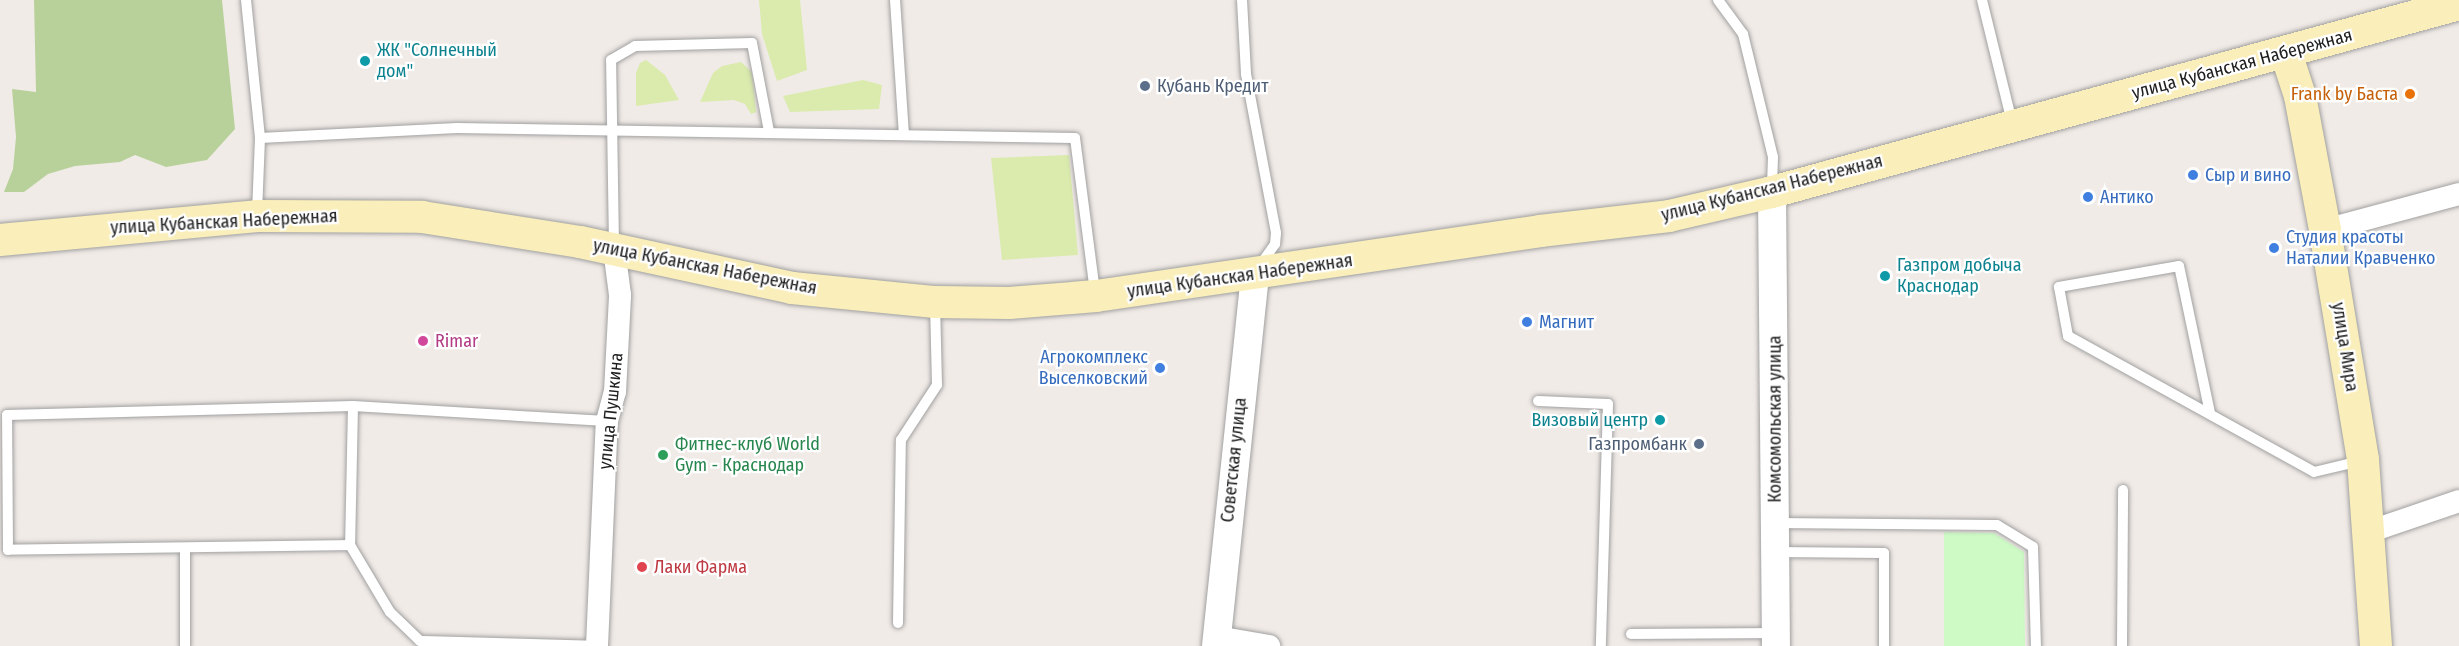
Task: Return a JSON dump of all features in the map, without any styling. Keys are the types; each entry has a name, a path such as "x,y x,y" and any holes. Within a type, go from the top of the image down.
{"main road":[{"name":"улица Кубанская Набережная","path":"0,240 257,216 422,217 614,249 792,288 935,302 1010,303 1096,296 1255,275 1540,231 1669,216 1772,192 2459,4"},
{"name":"улица Мира","path":"2286,52 2300,96 2363,460 2371,531 2376,646"}],"street":[{"name":"Комсомольская улица","path":"1772,192 1776,639"},
{"path":"2325,230 2459,194"},
{"name":"улица Пушкина","path":"597,646 607,421 615,392 620,295 614,249"},
{"name":"Советская улица","path":"1217,642 1255,275"},
{"path":"2371,531 2392,527 2459,501"},
{"path":"1217,642 1269,646"}],"lane":[{"path":"246,0 260,138 256,168 257,216"},
{"path":"895,0 904,135"},
{"path":"1242,0 1246,74 1276,233 1275,244 1261,260 1255,275"},
{"path":"1718,0 1743,34 1773,157 1772,192"},
{"path":"1982,0 2013,125"},
{"path":"614,249 610,131 612,60 635,46 752,43 769,131"},
{"path":"260,138 457,128 769,131 1075,138 1096,296"},
{"path":"2210,413 2178,266 2059,287 2068,336 2314,472 2363,460"},
{"path":"898,623 902,440 937,385 935,302"},
{"path":"1538,401 1608,404 1601,646"},
{"path":"350,545 8,550 7,415 353,406 607,421"},
{"path":"353,406 350,545 390,612 420,641 597,646"},
{"path":"2122,646 2123,490"},
{"path":"1775,523 1997,525 2033,547 2036,646"},
{"path":"185,549 185,646"},
{"path":"1775,552 1884,553 1884,646"},
{"path":"1631,634 1776,639"}],"green space":[{"path":"34,0 222,0 235,129 207,160 166,167 135,155 120,162 75,166 48,174 24,192 4,192 13,169 16,137 12,89 36,92"},
{"path":"759,0 800,0 807,70 777,81 762,34"},
{"path":"646,60 665,75 679,100 636,106 636,73 640,63"},
{"path":"741,62 752,72 756,112 751,114 745,104 734,100 700,102 713,73 722,66"},
{"path":"863,80 882,85 879,109 790,112 783,96"},
{"path":"1069,155 1078,255 1002,260 991,158"},
{"path":"1944,532 1994,533 2024,552 2025,646 1944,646"}],"place":[{"name":"ЖК \"Солнечный дом\"","path":"365,61"},
{"name":"Кубань Кредит","path":"1145,86"},
{"name":"Frank by Баста","path":"2410,94"},
{"name":"Сыр и вино","path":"2193,175"},
{"name":"Антико","path":"2088,197"},
{"name":"Студия красоты Наталии Кравченко","path":"2274,248"},
{"name":"Газпром добыча Краснодар","path":"1885,276"},
{"name":"Магнит","path":"1527,322"},
{"name":"Rimar","path":"423,341"},
{"name":"Агрокомплекс Выселковский","path":"1160,368"},
{"name":"Визовый центр","path":"1660,420"},
{"name":"Газпромбанк","path":"1699,444"},
{"name":"Фитнес-клуб World Gym - Краснодар","path":"663,455"},
{"name":"Лаки Фарма","path":"642,567"}]}
